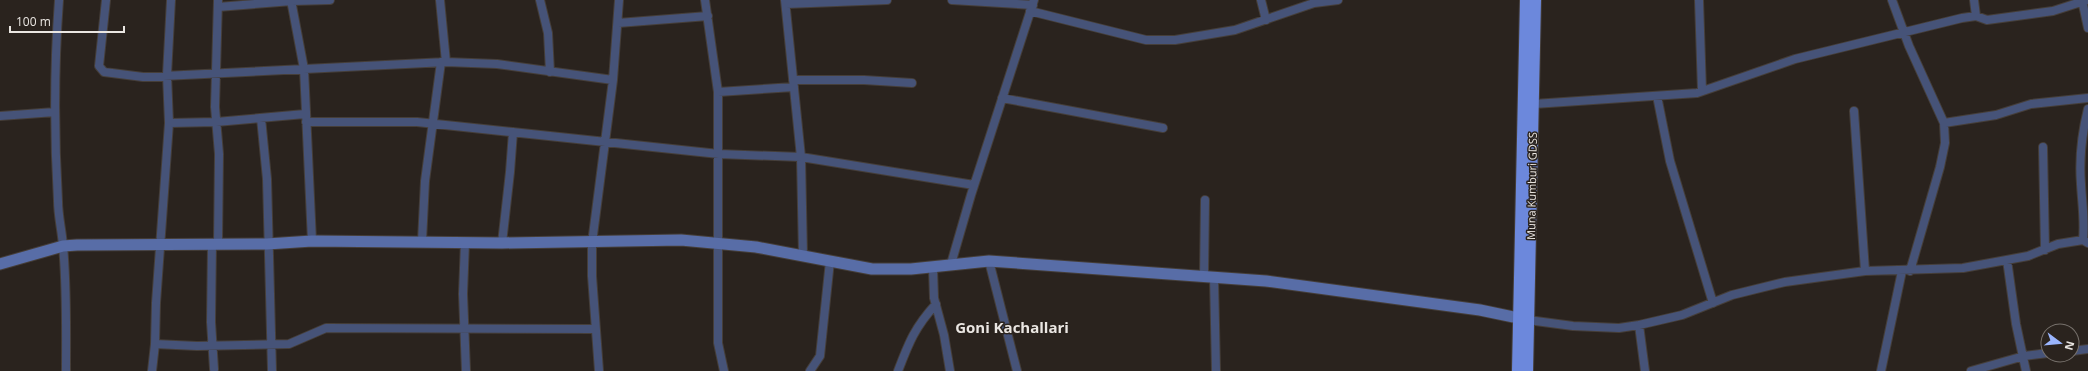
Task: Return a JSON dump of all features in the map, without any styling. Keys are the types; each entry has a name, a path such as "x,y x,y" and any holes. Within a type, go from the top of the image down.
{"highway":[{"name":"Muna Kumburi GDSS","path":"1526,0 1524,320 1527,371"},
{"name":"Muna Kumburi GDSS","path":"1518,371 1524,320 1534,104 1535,0"}],"main road":[{"path":"0,264 63,246 161,243 267,244 312,241 592,243 681,240 756,247 872,269 934,268 951,264 990,261 1266,281 1480,310 1524,320"}],"street":[{"path":"59,0 56,41 55,112 58,203 63,246 67,311 66,371"},
{"path":"106,0 99,66 104,72 143,77 444,62 497,64 613,80"},
{"path":"152,371 169,123 167,75 171,0"},
{"path":"292,0 304,69 312,241"},
{"path":"214,369 215,243 220,154 216,122 218,4 292,0 330,0"},
{"path":"422,241 425,181 444,62 440,0"},
{"path":"540,0 548,33 550,72"},
{"path":"599,371 594,329 592,243 613,80 619,0"},
{"path":"705,0 718,92 718,343 724,371"},
{"path":"803,256 801,156 786,2 887,0"},
{"path":"952,0 1033,5 1146,40 1162,41 1235,30 1314,3 1338,0"},
{"path":"1261,0 1266,20"},
{"path":"1699,0 1702,91"},
{"path":"1881,371 1906,271 1940,167 1945,143 1944,123 1903,31 1892,0"},
{"path":"1974,0 1976,16"},
{"path":"1534,104 1657,96 1702,91 1795,58 1853,46 1903,31 1976,16 1987,20 2053,11 2084,0 2088,28"},
{"path":"951,264 974,185 1033,5"},
{"path":"618,23 708,16"},
{"path":"718,92 794,84 864,80 912,83"},
{"path":"1657,96 1670,162 1713,303"},
{"path":"1002,98 1163,128"},
{"path":"1944,123 1996,115 2031,104 2088,98"},
{"path":"1524,320 1573,326 1619,328 1682,315 1732,295 1785,282 1865,271 1906,271 1963,268 2008,260 2045,250 2058,244 2086,242 2081,183 2081,153 2088,109"},
{"path":"1854,111 1865,271"},
{"path":"0,116 55,112"},
{"path":"169,123 216,122 261,118 306,118 434,124 718,154 801,156 974,185"},
{"path":"261,118 267,179 267,244 272,371"},
{"path":"502,243 513,132"},
{"path":"2043,147 2045,250"},
{"path":"1205,200 1216,371"},
{"path":"465,242 463,294 466,371"},
{"path":"2008,260 2016,324 2026,371"},
{"path":"810,371 820,356 830,261"},
{"path":"990,261 1017,371"},
{"path":"934,268 934,298 944,335 950,371"},
{"path":"898,371 910,339 919,323 936,304"},
{"path":"1639,325 1645,371"},
{"path":"155,344 213,346 289,344 326,328 594,329"},
{"path":"1971,371 2024,356 2040,354"}],"district":[{"name":"Goni Kachallari","path":"1012,328"}]}
